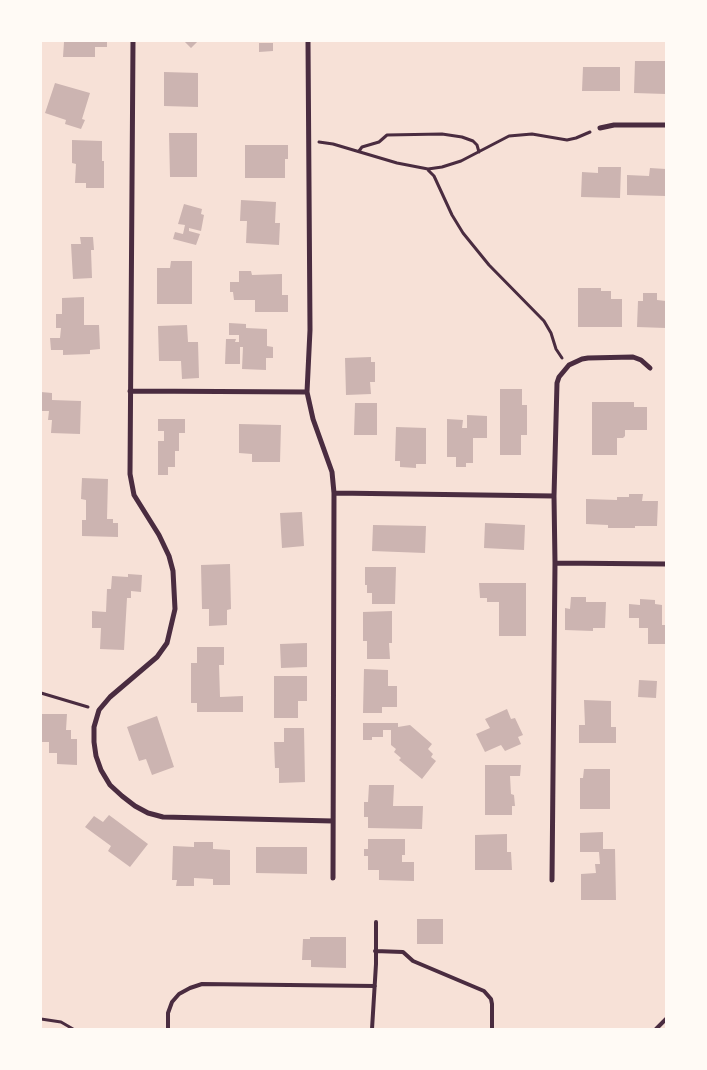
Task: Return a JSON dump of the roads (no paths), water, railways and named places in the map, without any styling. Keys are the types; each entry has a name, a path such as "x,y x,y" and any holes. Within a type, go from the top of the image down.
{"street":[{"path":"133,41 131,484 134,495 159,535 169,556 173,571 175,609 167,643 157,658 110,697 99,710 94,727 96,756 101,770 110,784 135,806 148,813 172,818 333,821"},
{"path":"308,41 310,330 307,392 312,419 332,472 334,493 333,878"},
{"path":"600,128 614,125 666,125"},
{"path":"552,880 556,392 559,377 569,365 582,359 633,357 641,360 650,368"},
{"path":"130,391 307,392"},
{"path":"334,493 554,496"},
{"path":"555,563 666,564"}],"lane":[{"path":"372,1029 376,922"},
{"path":"376,952 403,952 413,961 488,994 492,1004 492,1029"},
{"path":"168,1029 168,1012 172,1002 179,994 202,984 375,986"},
{"path":"656,1029 666,1019"}]}
